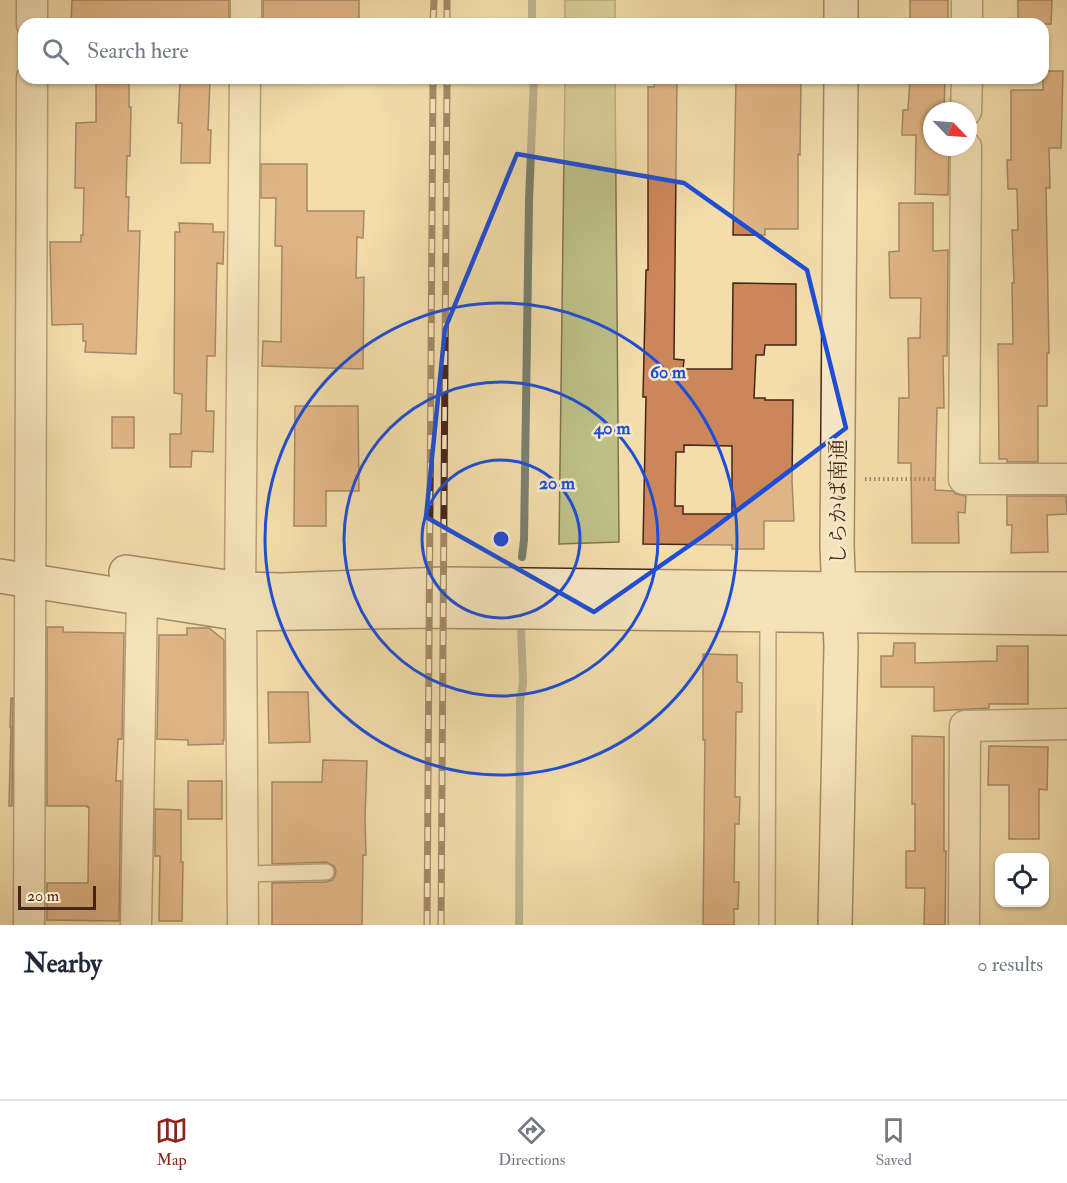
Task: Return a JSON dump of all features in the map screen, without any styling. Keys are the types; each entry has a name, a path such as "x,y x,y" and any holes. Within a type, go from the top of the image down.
{"street":[{"path":"32,0 32,18"},
{"path":"246,0 246,18"},
{"path":"841,18 842,0"},
{"path":"967,0 967,18"},
{"path":"29,925 15,567 32,84"},
{"path":"243,925 240,602 245,84"},
{"name":"しらかば南通","path":"836,925 841,646 837,546 841,84"},
{"path":"966,102 967,84"},
{"path":"966,156 964,479 1067,479"},
{"path":"15,567 142,598 429,611 768,614 840,602 1067,589"},
{"path":"15,567 240,602 280,590 444,584 840,602 1067,618"},
{"path":"136,925 142,598"},
{"path":"964,925 965,726 1067,724"}],"lane":[{"path":"766,925 768,614"},
{"path":"242,874 326,872"}],"path":[{"path":"838,479 964,479"}],"highlighted area":[{"path":"517,154 684,183 807,270 846,428 706,534 594,612 426,517 445,329"}],"green space":[{"path":"565,0 615,0 615,18 565,18"},
{"path":"565,84 615,84 619,542 559,544"}],"building":[{"path":"72,0 229,0 229,18 71,18"},
{"path":"263,0 359,0 359,18 263,18"},
{"path":"910,0 948,0 948,18 910,18"},
{"path":"1018,0 1052,0 1051,24 1049,24 1049,18 1018,18"},
{"path":"1049,71 1063,71 1061,148 1049,148 1050,188 1046,188 1049,353 1047,353 1047,406 1038,406 1038,462 1007,462 1007,459 999,459 998,344 1013,344 1012,230 1018,230 1017,189 1008,189 1007,160 1011,160 1011,90 1043,90 1043,84 1049,84"},
{"path":"96,84 129,84 130,156 127,156 126,197 129,197 128,231 140,231 136,354 85,352 83,324 52,325 50,242 81,242 84,188 75,188 76,123 96,122"},
{"path":"180,84 210,84 208,130 211,130 210,163 181,163 182,123 178,123"},
{"path":"654,84 677,84 674,359 684,360 683,369 732,369 733,283 796,284 796,345 765,345 764,355 756,355 754,398 793,400 794,521 764,521 764,549 732,549 732,545 643,544 646,397 643,397 646,270 648,270 648,87 654,87","holes":["684,445 732,446 732,514 683,514 683,506 675,506 676,452 684,452"]},
{"path":"736,84 801,84 798,229 765,229 765,235 733,235"},
{"path":"910,84 945,84 944,102 923,102 923,156 949,156 948,195 915,194 916,135 902,135 903,110 908,110"},
{"path":"261,164 307,164 307,211 364,211 363,238 357,237 356,278 364,277 363,369 262,366 263,341 281,342 282,246 275,246 276,198 261,198"},
{"path":"899,203 933,203 933,251 948,250 947,356 943,356 944,408 937,408 935,490 953,491 966,496 965,513 958,512 959,543 912,543 911,463 898,463 899,398 909,398 908,338 920,338 921,298 890,298 889,252 899,251"},
{"path":"179,223 213,224 213,232 224,232 223,264 217,263 215,356 207,356 206,411 214,411 213,452 192,451 191,467 170,467 170,434 181,434 182,394 174,393 175,232 180,232"},
{"path":"295,406 358,406 359,491 326,491 326,526 294,526"},
{"path":"112,417 134,417 134,448 112,448"},
{"path":"1007,496 1066,496 1067,514 1047,515 1048,552 1011,553 1012,525 1007,525"},
{"path":"47,627 63,627 63,632 124,633 122,739 118,739 116,781 121,781 119,921 47,920 47,883 88,883 89,807 47,806"},
{"path":"187,628 209,628 224,640 223,744 188,745 188,740 157,739 159,635 187,635"},
{"path":"894,643 915,643 915,663 997,661 997,646 1028,646 1028,704 989,704 989,708 934,711 934,687 881,687 881,656 893,656"},
{"path":"703,654 737,655 737,682 742,683 742,712 736,712 735,797 740,797 739,824 735,824 734,882 739,882 738,909 734,909 734,925 703,925 705,740 703,740"},
{"path":"268,692 308,692 310,742 269,743"},
{"path":"11,698 13,698 12,806 9,806 11,727"},
{"path":"912,736 944,737 945,925 924,925 925,888 906,888 906,851 915,851"},
{"path":"989,746 1048,747 1047,790 1039,789 1039,839 1009,839 1009,785 988,785"},
{"path":"323,760 367,761 366,855 363,855 362,925 272,925 272,883 326,882 335,876 334,866 326,862 272,864 272,782 322,782"},
{"path":"188,781 222,781 222,819 188,819"},
{"path":"155,809 181,810 182,921 159,921 160,856 155,856"}],"waterway":[{"path":"532,0 532,18"},
{"path":"522,557 529,201 534,84"},
{"path":"519,925 520,701 523,683 521,627"}],"railway":[{"path":"433,18 434,0"},
{"path":"447,0 447,18"},
{"path":"427,925 433,84"},
{"path":"441,925 447,84"}]}
